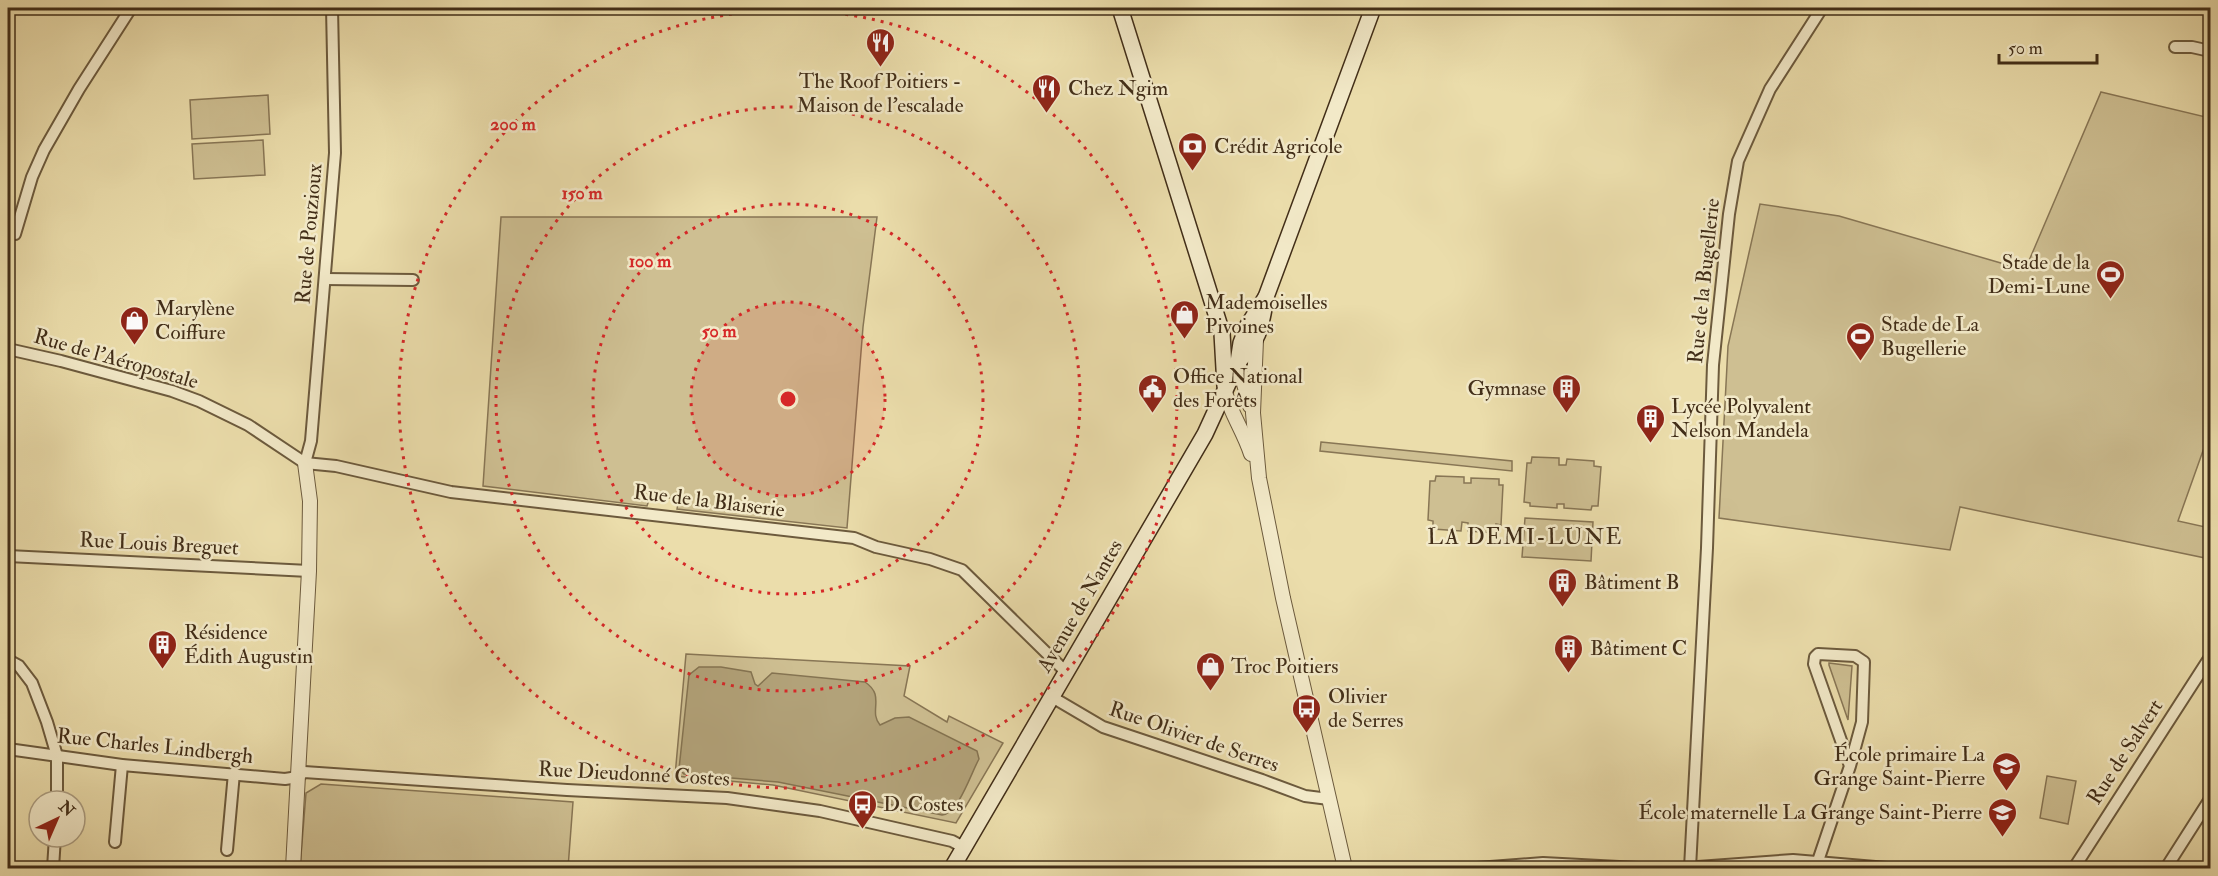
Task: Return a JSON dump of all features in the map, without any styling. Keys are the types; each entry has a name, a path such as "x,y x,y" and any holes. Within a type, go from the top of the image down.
{"main road":[{"path":"1120,8 1224,338 1238,362"},
{"path":"1238,362 1252,348 1262,326 1266,297 1372,8"},
{"path":"1238,362 1241,343 1248,325 1266,297"},
{"path":"1224,338 1225,392"},
{"name":"Avenue de Nantes","path":"952,868 1200,442 1238,362"}],"street":[{"path":"8,234 15,234 32,177 44,150 130,8"},
{"name":"Rue de Pouzioux","path":"305,464 311,441 335,153 332,8"},
{"name":"Rue de la Bugellerie","path":"1690,868 1707,548 1713,365 1729,214 1738,160 1770,89 1822,8"},
{"path":"2175,47 2192,46 2211,51"},
{"path":"325,279 413,280"},
{"path":"1256,339 1253,413 1259,478 1345,868"},
{"name":"Rue de l'Aéropostale","path":"8,349 172,391 199,401 248,424 305,464"},
{"path":"1238,362 1253,413"},
{"path":"1225,392 1232,413 1244,434 1259,478"},
{"path":"293,868 309,572 310,501 305,464"},
{"name":"Rue de la Blaiserie","path":"305,464 336,466 452,492 855,538 876,547 962,570 1066,672"},
{"name":"Rue Louis Breguet","path":"8,556 309,572"},
{"path":"1818,861 1850,766 1862,722 1864,662 1855,656 1818,654 1814,664 1850,766"},
{"name":"Rue de Salvert","path":"2074,868 2211,657"},
{"path":"8,660 19,666 32,683 47,722 57,756 57,789"},
{"name":"Rue Olivier de Serres","path":"1052,697 1103,727 1305,796 1329,799"},
{"name":"Rue Charles Lindbergh","path":"8,749 122,765 285,779 298,777"},
{"path":"115,842 122,765"},
{"name":"Rue Dieudonné Costes","path":"298,777 304,772 310,772 567,790 727,798 820,811 952,841 965,848"},
{"path":"227,850 234,773"},
{"path":"2166,868 2211,799"},
{"path":"53,868 54,849"},
{"path":"1684,868 1793,860 1887,868"},
{"path":"1477,868 1543,863 1638,868"}],"shaded area":[{"path":"2101,92 2210,118 2210,431 2178,521 2210,528 2210,559 1960,507 1950,550 1719,518 1728,346 1760,204 1839,216 2025,270"},
{"path":"268,95 270,134 192,139 190,100"},
{"path":"263,140 265,175 194,179 192,144"},
{"path":"501,217 877,217 863,327 847,528 677,509 676,500 664,496 650,497 647,506 483,486"},
{"path":"1321,442 1512,461 1512,471 1320,451"},
{"path":"1532,457 1559,458 1559,465 1566,465 1567,459 1594,461 1594,466 1601,467 1598,506 1592,506 1591,510 1564,508 1564,504 1557,504 1557,508 1530,506 1530,503 1524,502 1527,463 1531,463"},
{"path":"1436,476 1464,477 1464,483 1471,483 1471,478 1499,479 1499,485 1503,485 1501,525 1496,524 1496,533 1468,531 1468,523 1462,522 1461,531 1433,529 1433,521 1428,520 1430,481 1435,481"},
{"path":"1525,518 1593,522 1591,561 1522,557"},
{"path":"686,654 910,666 904,696 947,722 949,716 1003,743 956,823 773,785 675,776"},
{"path":"1829,663 1852,666 1848,720 1829,665"},
{"path":"699,667 721,667 751,672 758,686 772,673 865,682 875,693 876,714 880,725 895,718 909,717 977,751 979,759 959,800 948,813 942,815 778,782 684,774 679,769 689,675"},
{"path":"2047,776 2076,781 2068,824 2040,818"},
{"path":"321,784 573,802 568,868 300,868 306,793"}],"place":[{"name":"The Roof Poitiers - Maison de l'escalade","path":"880,68"},
{"name":"Chez Ngim","path":"1047,114"},
{"name":"Crédit Agricole","path":"1193,172"},
{"name":"Stade de la Demi-Lune","path":"2111,300"},
{"name":"Mademoiselles Pivoines","path":"1184,340"},
{"name":"Marylène Coiffure","path":"134,346"},
{"name":"Stade de La Bugellerie","path":"1860,362"},
{"name":"Office National des Forêts","path":"1152,414"},
{"name":"Gymnase","path":"1567,414"},
{"name":"Lycée Polyvalent Nelson Mandela","path":"1650,444"},
{"name":"Bâtiment B","path":"1563,608"},
{"name":"Résidence Édith Augustin","path":"163,670"},
{"name":"Bâtiment C","path":"1569,674"},
{"name":"Troc Poitiers","path":"1210,692"},
{"name":"Olivier de Serres","path":"1307,734"},
{"name":"École primaire La Grange Saint-Pierre","path":"2006,792"},
{"name":"D. Costes","path":"862,830"},
{"name":"École maternelle La Grange Saint-Pierre","path":"2003,838"}],"district":[{"name":"LA DEMI-LUNE","path":"1525,537"}]}
